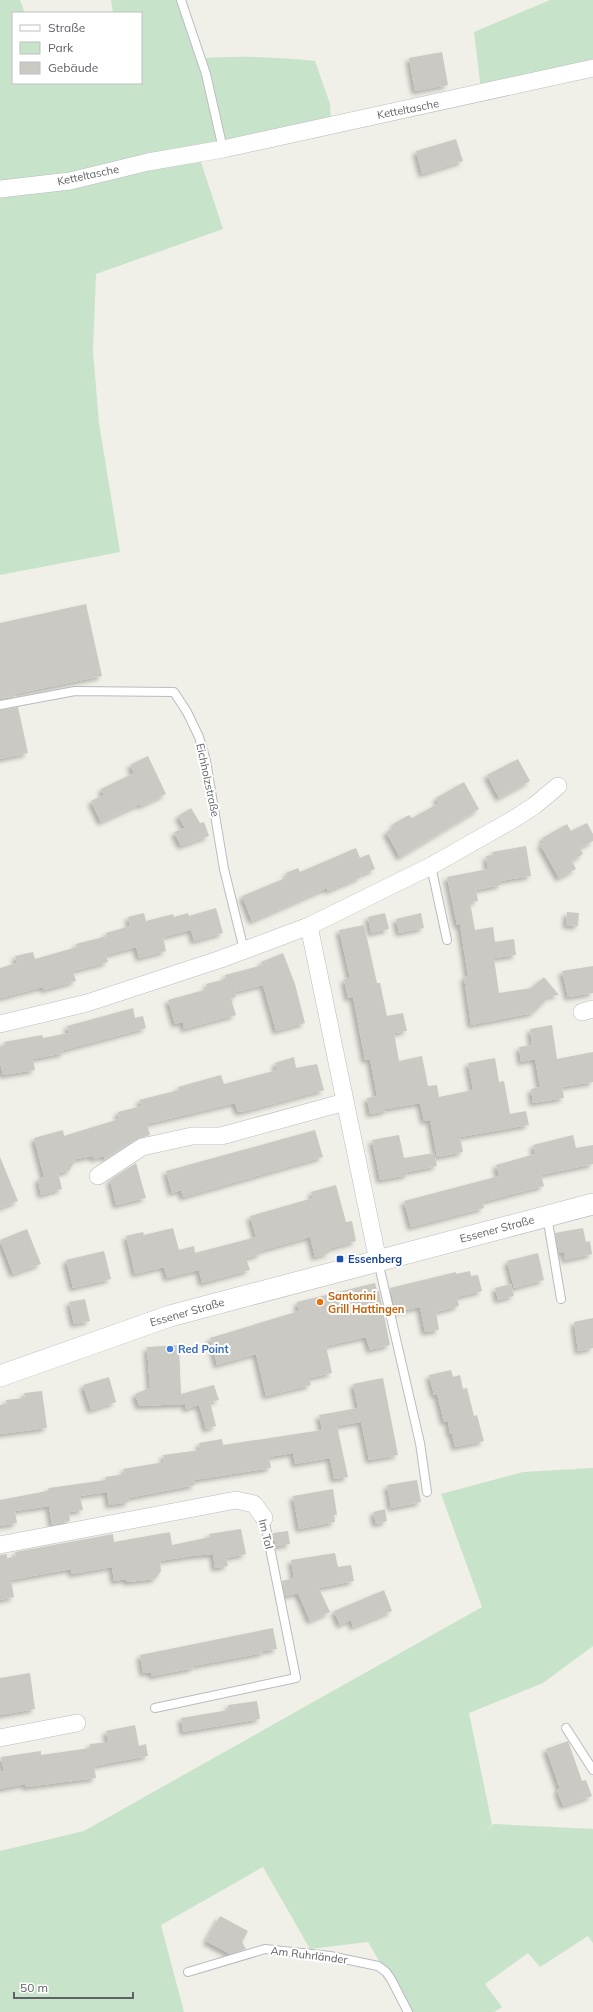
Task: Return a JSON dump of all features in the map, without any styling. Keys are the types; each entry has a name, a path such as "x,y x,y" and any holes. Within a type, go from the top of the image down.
{"street":[{"name":"Ketteltasche","path":"0,189 70,181 148,162 223,149 593,68"},
{"path":"0,1024 87,1003 244,950 309,926 431,866 512,820 534,806 558,786"},
{"path":"309,926 378,1261"},
{"path":"98,1176 142,1147 192,1136 221,1136 345,1102"},
{"name":"Essener Straße","path":"0,1376 170,1316 593,1204"},
{"name":"Im Tal","path":"0,1545 236,1500 254,1504 264,1518"},
{"path":"0,1738 77,1723"}],"lane":[{"path":"181,0 206,74 223,149"},
{"name":"Eichholzstraße","path":"0,705 75,691 174,692 187,712 199,737 206,761 224,869 244,950"},
{"path":"431,866 447,940"},
{"path":"547,1215 561,1299"},
{"path":"378,1261 420,1443 427,1492"},
{"name":"Im Tal","path":"155,1708 296,1678 264,1518"},
{"path":"566,1728 593,1770"},
{"name":"Am Ruhrländer","path":"188,1972 265,1950 330,1956 378,1966 386,1972 391,1979 408,2012"}],"green space":[{"path":"0,0 20,0 25,12 12,12 12,84 142,84 142,12 113,12 111,0 177,0 196,59 256,57 315,61 330,104 331,123 0,186"},
{"path":"550,0 593,0 593,66 481,90 474,32"},
{"path":"200,159 223,229 96,274 93,351 99,423 120,552 0,575 0,192"},
{"path":"593,1468 593,1646 543,1683 469,1713 492,1824 485,1834 493,1824 593,1829 593,1943 588,1936 540,1967 528,1953 485,1984 502,2007 494,2012 409,2012 368,1942 310,1949 263,1867 161,1925 184,2012 0,2012 0,1851 84,1831 482,1607 441,1494 523,1472"}],"building":[{"path":"442,52 448,85 415,91 409,58"},
{"path":"456,139 463,161 422,174 416,151"},
{"path":"86,604 102,676 15,694 16,696 0,699 0,623"},
{"path":"18,707 28,753 0,759 0,710"},
{"path":"148,756 166,794 101,822 91,801 104,795 101,789 134,773 130,765"},
{"path":"518,759 530,781 499,798 487,775"},
{"path":"464,782 479,809 400,857 386,832 395,827 393,824 409,815 412,818 439,803 436,798"},
{"path":"191,808 200,823 204,822 209,836 181,846 174,832 185,828 178,816"},
{"path":"587,823 593,834 593,841 580,848 583,854 572,861 576,869 559,878 540,844 544,843 542,838 567,824 571,831"},
{"path":"526,846 531,876 500,881 501,885 476,890 478,901 470,902 475,930 493,927 495,942 514,939 516,955 494,958 499,993 531,988 544,977 559,995 550,996 533,1013 471,1025 464,977 468,976 460,925 457,925 447,877 488,869 486,856 493,855 492,852"},
{"path":"356,848 360,858 369,854 375,869 360,875 361,877 328,891 327,888 252,921 242,896 288,877 286,873 298,868 300,872"},
{"path":"216,908 223,933 194,941 191,930 163,937 166,951 139,958 136,947 106,955 108,962 73,971 76,981 44,990 43,987 0,998 0,968 17,963 15,956 33,952 35,959 77,947 76,944 107,936 106,933 130,926 128,917 144,913 146,921 173,914 174,917 188,913 189,916"},
{"path":"567,912 579,913 578,926 566,925"},
{"path":"385,913 389,929 371,933 368,917"},
{"path":"421,913 424,928 399,933 396,919"},
{"path":"364,925 377,983 380,983 387,1016 403,1013 407,1031 394,1033 399,1061 422,1056 428,1086 437,1085 439,1097 473,1090 468,1063 495,1058 499,1082 504,1081 510,1114 526,1111 529,1125 460,1137 463,1152 437,1157 430,1120 424,1121 420,1103 386,1109 386,1111 370,1114 367,1098 377,1096 370,1059 365,1060 353,997 348,998 344,979 350,978 339,930"},
{"path":"283,953 295,984 305,1023 276,1031 263,985 235,992 236,997 231,999 236,1015 184,1029 183,1022 175,1024 168,1000 208,989 206,984 226,979 225,975 263,965 261,962"},
{"path":"593,966 593,993 568,997 562,971"},
{"path":"133,1008 135,1018 143,1016 146,1028 64,1050 64,1053 33,1059 35,1070 3,1075 0,1062 0,1046 5,1045 4,1042 42,1035 43,1038 69,1033 67,1026"},
{"path":"552,1025 557,1059 593,1052 593,1082 562,1087 564,1098 533,1103 531,1089 540,1087 535,1059 521,1062 519,1047 532,1045 530,1029"},
{"path":"294,1057 296,1068 317,1064 324,1090 245,1111 238,1112 235,1103 147,1124 150,1135 136,1139 105,1159 104,1156 94,1159 93,1156 76,1159 69,1171 58,1173 62,1189 41,1195 38,1179 44,1177 34,1138 63,1130 64,1136 119,1119 118,1112 142,1106 139,1100 179,1090 178,1087 221,1075 224,1084 277,1070 275,1063"},
{"path":"315,1130 323,1157 183,1197 181,1190 172,1193 166,1171"},
{"path":"399,1135 404,1158 434,1153 437,1166 407,1172 408,1175 380,1180 372,1140"},
{"path":"573,1135 576,1148 593,1145 593,1164 541,1175 544,1186 482,1202 484,1208 411,1227 404,1201 499,1176 496,1165 535,1154 533,1145"},
{"path":"0,1157 18,1201 0,1208"},
{"path":"136,1163 146,1198 116,1205 110,1180"},
{"path":"336,1185 346,1222 352,1221 356,1241 328,1249 329,1253 315,1257 310,1237 260,1251 261,1254 246,1258 250,1270 202,1283 199,1270 167,1278 164,1267 135,1274 126,1236 143,1232 144,1235 173,1228 179,1250 194,1246 195,1253 256,1237 250,1216 313,1198 311,1192"},
{"path":"583,1228 586,1242 590,1241 592,1254 565,1260 564,1252 559,1253 555,1233"},
{"path":"27,1229 41,1264 13,1274 0,1240"},
{"path":"104,1251 111,1279 73,1288 66,1260"},
{"path":"538,1253 544,1280 514,1288 507,1261"},
{"path":"470,1271 471,1276 478,1275 482,1291 457,1297 459,1306 436,1312 439,1330 425,1332 420,1307 396,1312 390,1288 456,1272 456,1274"},
{"path":"375,1283 377,1291 379,1291 390,1345 370,1350 366,1337 326,1346 332,1373 309,1378 311,1385 266,1396 256,1354 217,1365 210,1338 299,1311 297,1302"},
{"path":"511,1284 514,1296 498,1300 495,1288"},
{"path":"85,1299 90,1321 74,1324 69,1302"},
{"path":"593,1318 593,1348 578,1351 574,1322"},
{"path":"179,1345 181,1394 214,1385 219,1400 210,1402 216,1426 206,1429 199,1405 186,1409 185,1404 139,1406 135,1394 150,1388 147,1347"},
{"path":"451,1370 453,1377 460,1375 463,1389 467,1388 474,1416 477,1415 484,1441 455,1447 452,1434 450,1434 448,1421 444,1422 437,1394 434,1395 429,1375"},
{"path":"109,1377 116,1402 91,1410 83,1385"},
{"path":"383,1378 398,1455 369,1460 361,1422 337,1426 348,1477 334,1479 330,1458 295,1464 293,1453 269,1457 271,1468 194,1480 195,1485 128,1498 129,1502 109,1505 107,1492 80,1496 83,1510 69,1512 70,1521 52,1525 49,1506 15,1511 17,1523 0,1526 0,1500 47,1491 49,1488 106,1480 105,1477 125,1474 123,1469 164,1462 163,1455 200,1450 199,1443 222,1439 223,1445 322,1430 319,1415 358,1408 353,1384"},
{"path":"42,1391 47,1428 0,1434 0,1405 7,1405 6,1400 25,1398 24,1393"},
{"path":"417,1480 421,1502 391,1508 387,1485"},
{"path":"333,1489 337,1515 334,1515 335,1522 299,1529 293,1496"},
{"path":"385,1509 387,1521 376,1524 373,1512"},
{"path":"241,1529 246,1554 226,1558 228,1566 215,1568 213,1554 191,1556 160,1561 161,1571 155,1579 127,1582 126,1579 114,1581 112,1567 72,1574 71,1569 11,1580 14,1597 0,1600 0,1555 7,1554 7,1558 16,1557 15,1552 113,1534 114,1542 170,1532 172,1545 210,1537 209,1534"},
{"path":"288,1531 290,1544 276,1546 273,1533"},
{"path":"335,1553 338,1567 351,1565 354,1581 319,1588 330,1612 310,1621 298,1593 285,1596 282,1581 294,1578 291,1560"},
{"path":"384,1590 392,1611 353,1627 351,1620 340,1625 334,1611"},
{"path":"273,1628 277,1649 152,1676 151,1672 143,1673 140,1655"},
{"path":"30,1673 35,1709 0,1715 0,1678"},
{"path":"257,1701 260,1719 183,1732 181,1718 229,1710 228,1705"},
{"path":"135,1725 139,1746 146,1744 148,1756 94,1766 96,1778 26,1787 25,1784 0,1789 0,1772 4,1771 1,1757 41,1751 41,1755 90,1748 90,1744 108,1742 106,1731"},
{"path":"568,1741 582,1781 586,1780 592,1796 563,1806 557,1790 560,1789 546,1749"},
{"path":"220,1916 248,1931 242,1942 246,1949 230,1954 206,1941"}],"place":[{"name":"Essenberg","path":"340,1259"},
{"name":"Santorini Grill Hattingen","path":"320,1302"},
{"name":"Red Point","path":"170,1349"}]}
